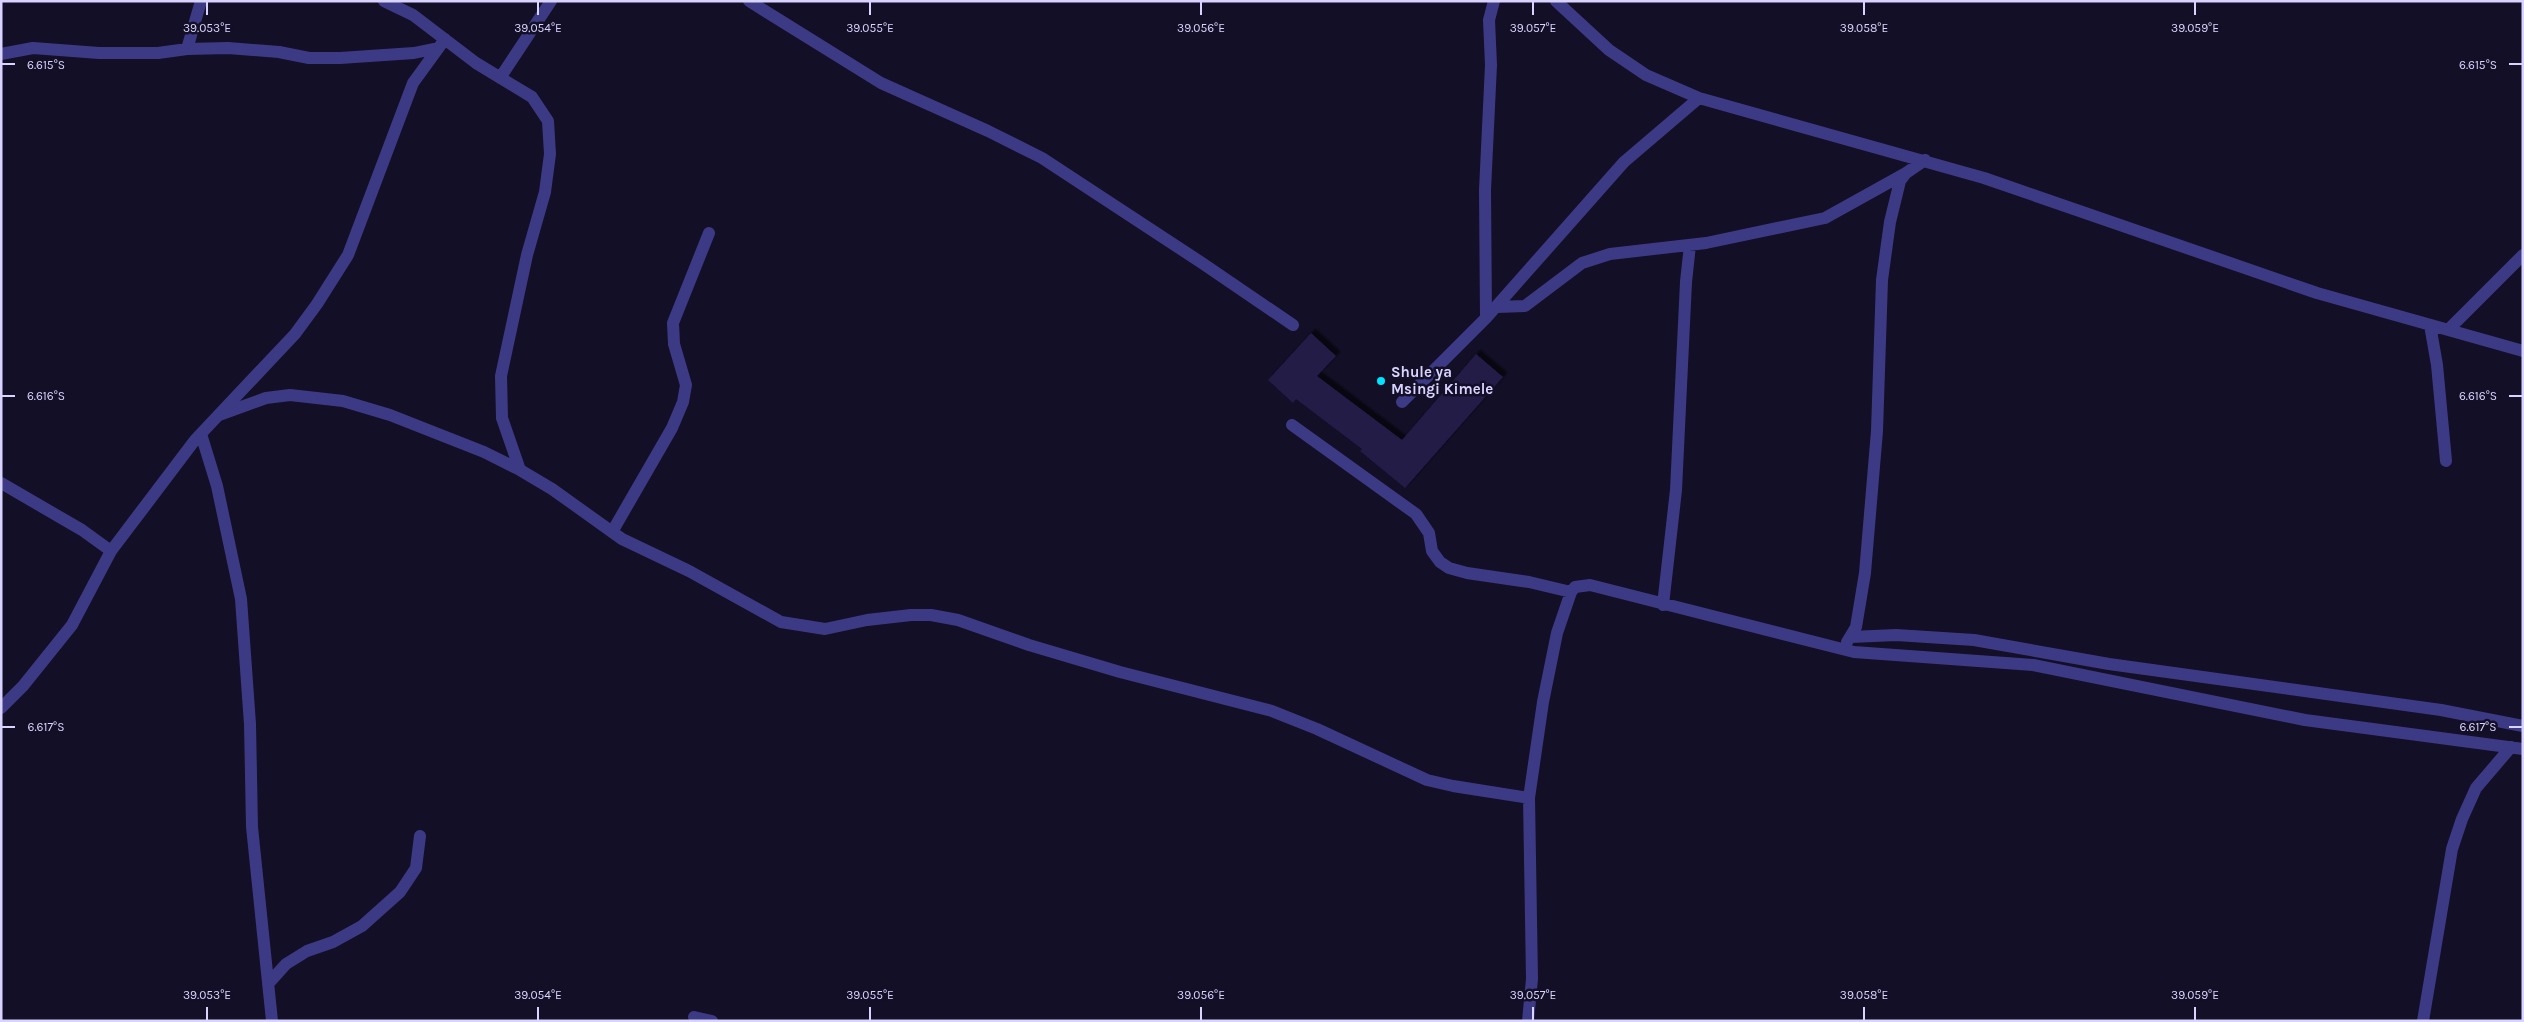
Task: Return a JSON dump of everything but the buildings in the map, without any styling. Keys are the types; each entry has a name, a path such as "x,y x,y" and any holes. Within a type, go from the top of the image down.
{"street":[{"path":"187,49 201,1"},
{"path":"384,1 413,15 441,43 532,97 548,122 550,154 545,192 527,255 502,376 502,418 520,470"},
{"path":"500,78 552,1"},
{"path":"749,1 881,83 988,131 1042,158 1293,325"},
{"path":"1486,318 1486,190 1491,66 1490,20 1494,1"},
{"path":"1556,1 1609,50 1646,75 1699,98 1925,160 1993,181 2317,293 2523,351"},
{"path":"1,54 33,48 99,52 249,49 309,58 340,58 397,55 441,43"},
{"path":"1,708 23,686 72,625 111,551 201,434 295,334 348,255 413,83 441,43"},
{"path":"1402,402 1497,307 1624,162 1699,98"},
{"path":"1497,307 1525,306 1582,263 1610,254 1690,245 1824,218 1906,173 1925,160"},
{"path":"1842,650 1856,627 1865,573 1871,509 1882,280 1894,196 1906,173"},
{"path":"612,532 672,428 683,402 686,385 674,344 674,323 709,233"},
{"path":"1663,605 1676,490 1686,282 1690,245"},
{"path":"2448,330 2523,255"},
{"path":"2430,325 2437,365 2446,461"},
{"path":"219,415 266,398 290,395 343,401 390,414 484,452 520,470 552,489 622,539 689,571 780,622 825,629 867,620 911,615 931,615 958,620 1029,645 1120,672 1272,712 1317,729 1427,780 1479,791 1529,798"},
{"path":"1292,425 1416,514 1430,534 1432,551 1440,562 1449,568 1571,592"},
{"path":"201,434 217,486 241,599 250,724 252,827 272,1021"},
{"path":"1,483 82,530 111,551"},
{"path":"1528,1021 1532,979 1529,798 1544,694 1557,633 1571,592 1575,587 1590,585 1842,650 2033,665 2306,720 2517,748"},
{"path":"1851,637 1896,635 1974,640 2109,664 2441,710 2523,726"},
{"path":"2423,1021 2452,849 2462,818 2476,788 2517,748"},
{"path":"268,984 286,964 307,951 333,942 362,926 400,892 416,868 420,836"},
{"path":"694,1017 712,1021"}],"place":[{"name":"Shule ya Msingi Kimele","path":"1381,381"}]}
